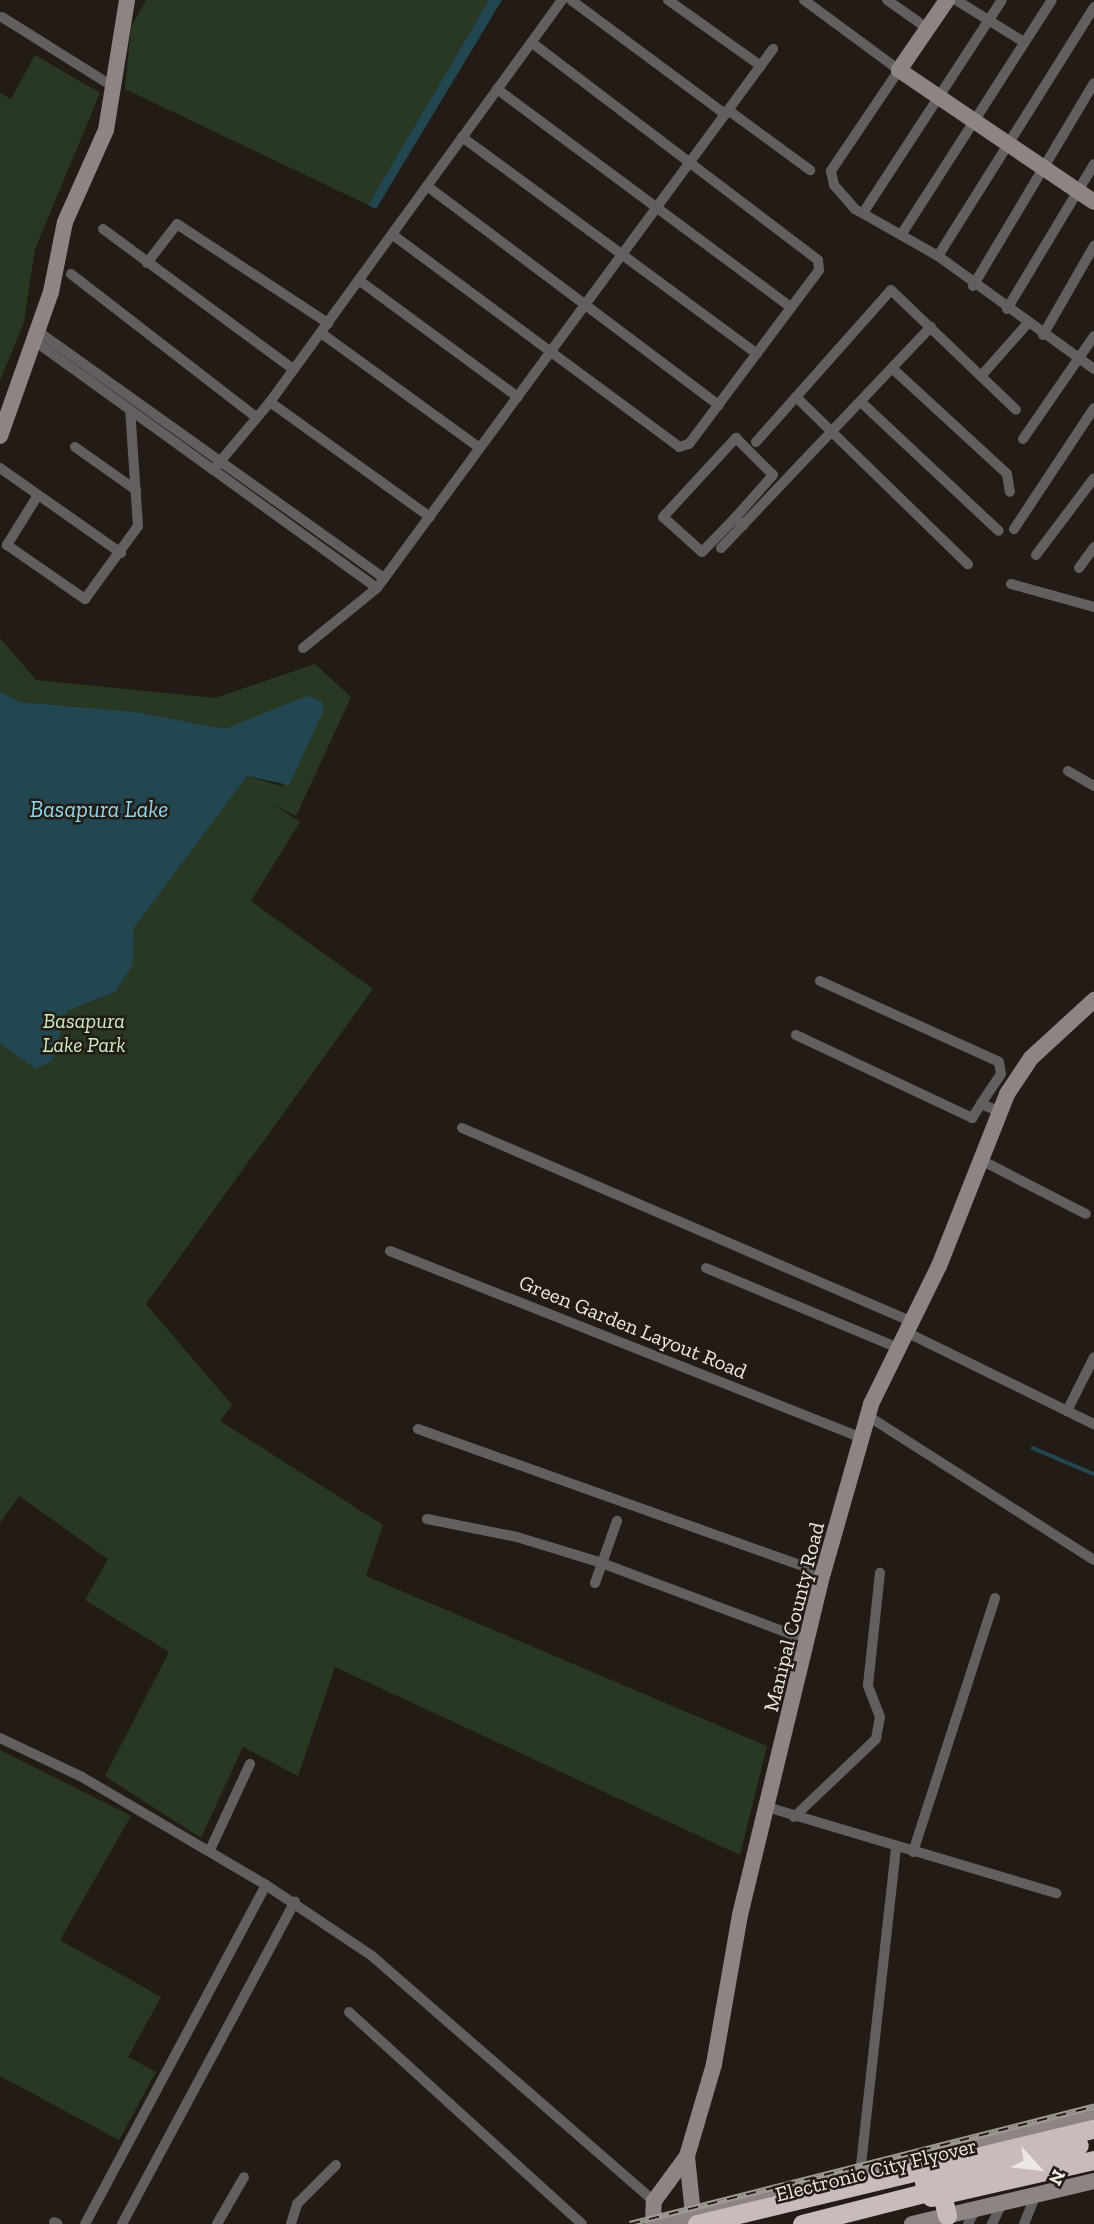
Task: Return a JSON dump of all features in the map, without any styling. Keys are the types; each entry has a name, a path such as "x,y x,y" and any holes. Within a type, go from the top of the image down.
{"highway":[{"path":"695,2221 1094,2129"},
{"name":"Electronic City Flyover","path":"750,2224 1094,2142"},
{"name":"Electronic City Flyover","path":"802,2224 1094,2152"},
{"path":"828,2224 1094,2160"},
{"path":"942,2195 947,2215"}],"street":[{"path":"0,436 38,337 65,222 106,130 127,0"},
{"path":"217,465 294,370 562,0"},
{"path":"570,0 810,170"},
{"path":"668,0 761,66"},
{"path":"804,0 899,69 1094,202"},
{"path":"887,0 928,28"},
{"path":"947,0 831,171 834,185 863,214 938,256 973,286 1094,369"},
{"path":"956,0 987,22 1024,42"},
{"path":"863,214 1002,0"},
{"path":"901,235 972,119 1052,0"},
{"path":"938,256 1094,8"},
{"path":"2,17 112,86"},
{"path":"393,234 679,447 689,444 819,270 818,260 531,42"},
{"path":"303,648 377,588 773,49"},
{"path":"973,286 1094,83"},
{"path":"497,89 790,307"},
{"path":"462,137 757,354"},
{"path":"1007,309 1094,164"},
{"path":"427,186 719,405"},
{"path":"147,262 177,224 325,328 480,448"},
{"path":"103,229 294,370"},
{"path":"1043,335 1094,246"},
{"path":"71,274 257,418"},
{"path":"360,281 518,397"},
{"path":"757,442 891,290 1016,410"},
{"path":"981,376 1027,324"},
{"path":"758,503 772,471 736,438 663,517 702,552 739,522 831,436 932,327"},
{"path":"38,337 130,410 217,465 377,588"},
{"path":"38,337 217,465 384,578"},
{"path":"1023,439 1081,360 1094,337"},
{"path":"893,369 1007,474 1010,492"},
{"path":"796,397 831,436 968,564"},
{"path":"270,402 429,517"},
{"path":"862,403 999,531"},
{"path":"1014,529 1094,408"},
{"path":"38,495 11,537 10,551 85,599 121,553 138,526 130,410"},
{"path":"75,447 136,491"},
{"path":"0,468 121,553"},
{"path":"1036,555 1094,478"},
{"path":"721,548 739,522"},
{"path":"1079,568 1094,547"},
{"path":"1011,584 1094,607"},
{"path":"1068,771 1094,786"},
{"path":"796,1035 972,1118 1001,1074 999,1062 820,981"},
{"name":"Manipal County Road","path":"695,2221 687,2156 714,2064 740,1915 809,1642 823,1573 868,1416 909,1327 998,1111 1031,1058 1094,1000"},
{"path":"981,1104 998,1111"},
{"path":"462,1128 909,1327 1094,1424"},
{"path":"979,1159 1086,1214"},
{"name":"Green Garden Layout Road","path":"390,1251 862,1438"},
{"path":"706,1268 898,1348"},
{"path":"1067,1410 1094,1357"},
{"path":"868,1416 1094,1560"},
{"path":"418,1429 823,1573"},
{"path":"427,1519 517,1536 599,1562 809,1642"},
{"path":"595,1583 599,1562 617,1521"},
{"path":"794,1817 876,1739 880,1717 868,1685 880,1573"},
{"path":"913,1852 995,1598"},
{"path":"0,1738 210,1850 295,1902 389,1971 654,2201"},
{"path":"210,1850 250,1765"},
{"path":"767,1808 896,1849 1056,1893"},
{"path":"860,2174 896,1849"},
{"path":"85,2224 266,1885"},
{"path":"122,2224 295,1902"},
{"path":"348,2012 582,2224"},
{"path":"659,2224 695,2221 860,2174 1094,2116"},
{"path":"653,2224 654,2201 687,2156"},
{"path":"291,2224 297,2204 336,2165"},
{"path":"217,2224 244,2177"},
{"path":"912,2224 1094,2181"},
{"path":"1024,2224 1036,2194"},
{"path":"992,2224 1003,2201"},
{"path":"968,2224 976,2208"}],"green space":[{"path":"146,0 489,0 368,205 125,89 131,27"},
{"path":"35,55 100,93 35,249 24,322 0,381 0,93 11,99"},
{"name":"Basapura Lake Park","path":"0,638 36,680 215,698 315,664 351,697 296,816 273,804 300,822 251,901 373,989 146,1304 232,1405 220,1421 383,1525 366,1576 767,1746 740,1855 335,1667 298,1776 243,1747 201,1838 105,1776 169,1652 85,1600 108,1559 19,1496 0,1523 0,1044 36,1069 51,1061 67,1011 115,992 133,965 134,928 247,776 284,787 247,722 225,729 137,712 20,702 0,692"},
{"path":"0,1750 131,1816 60,1940 161,1997 128,2057 156,2072 119,2140 0,2076"}],"water":[{"path":"489,0 502,0 376,209 368,205"},
{"name":"Basapura Lake","path":"0,692 20,702 137,712 225,729 306,696 322,701 324,710 289,785 247,776 134,928 133,965 115,992 67,1011 52,1061 36,1069 0,1044"}],"waterway":[{"path":"1033,1448 1094,1474"}],"railway":[{"path":"630,2224 1094,2107"}]}
